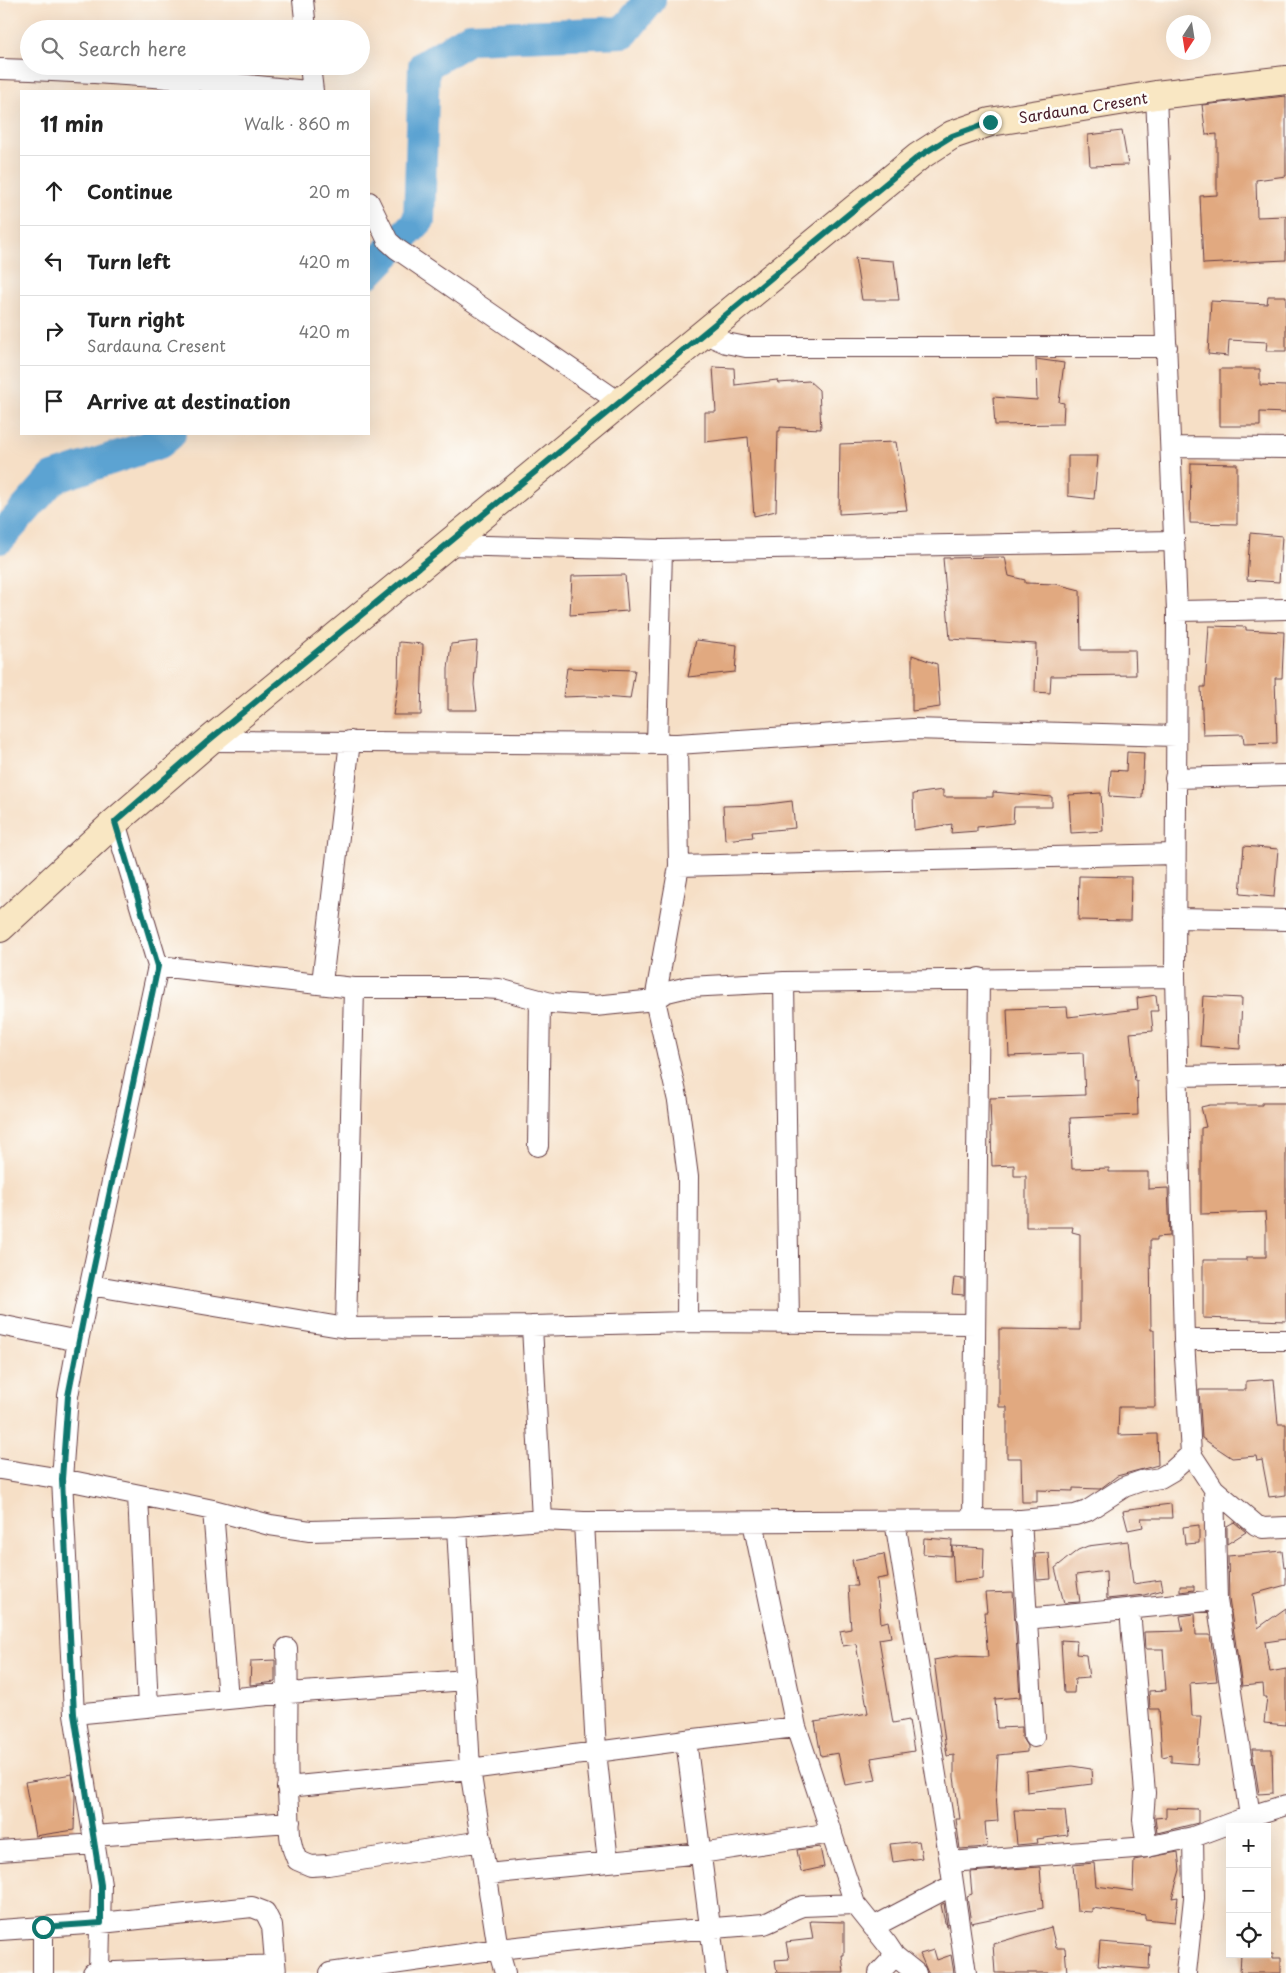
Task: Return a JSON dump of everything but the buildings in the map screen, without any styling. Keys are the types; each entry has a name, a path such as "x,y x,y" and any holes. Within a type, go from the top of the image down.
{"street":[{"path":"303,0 305,20"},
{"path":"0,69 20,70"},
{"path":"132,75 206,80 298,90"},
{"path":"311,75 313,90"},
{"name":"Sardauna Cresent","path":"0,928 115,822 208,741 918,157 952,136 990,122 1156,95 1286,80"},
{"path":"1156,95 1177,611 1175,977 1184,1340 1191,1454 1214,1490 1256,1524 1262,1528 1286,1526"},
{"path":"370,204 393,245 619,402"},
{"path":"704,333 726,343 746,347 1167,347"},
{"path":"1171,447 1286,448"},
{"path":"445,545 662,550 1174,541"},
{"path":"662,550 667,744 679,866 655,1000 678,1101 688,1177 686,1322"},
{"path":"1177,611 1286,609"},
{"path":"208,741 667,744 914,729 1176,736"},
{"path":"322,983 350,742"},
{"path":"1176,778 1286,775"},
{"path":"0,1930 101,1923 252,1907 265,1912 272,1926 276,1969 96,1972 101,1923 101,1885 74,1714 62,1479 68,1396 78,1340 158,966 115,822"},
{"path":"679,866 1175,854"},
{"path":"1175,918 1286,920"},
{"path":"158,966 354,988 481,988 499,990 540,1000 595,1006 655,1000 667,992 688,988 784,982 978,978 1175,977"},
{"path":"973,1520 978,978"},
{"path":"784,982 789,1322"},
{"path":"346,1328 354,988"},
{"path":"538,1146 540,1000"},
{"path":"1177,1076 1286,1074"},
{"path":"90,1285 346,1328 686,1322 975,1324"},
{"path":"0,1325 78,1340"},
{"path":"532,1326 542,1520"},
{"path":"1184,1340 1286,1340"},
{"path":"0,1469 62,1479 214,1510 270,1525 310,1532 457,1527 542,1520 584,1522 753,1522 1021,1520 1075,1515 1087,1511 1124,1487 1140,1481 1160,1478 1172,1471 1191,1454"},
{"path":"1214,1490 1217,1600 1250,1816"},
{"path":"138,1495 148,1706"},
{"path":"214,1510 228,1699"},
{"path":"895,1520 966,1973"},
{"path":"1021,1520 1034,1737"},
{"path":"584,1522 596,1751 608,1862"},
{"path":"753,1522 796,1727 855,1904 895,1956 916,1973"},
{"path":"457,1527 470,1769 498,1948 505,1973"},
{"path":"1026,1619 1217,1600"},
{"path":"1130,1610 1145,1793 1143,1820 1147,1847"},
{"path":"287,1648 289,1693 287,1787 290,1846 297,1860 310,1866 328,1865 482,1841"},
{"path":"74,1714 289,1693 466,1680"},
{"path":"287,1787 470,1769 596,1751 796,1727"},
{"path":"686,1740 716,1973"},
{"path":"950,1862 1147,1847 1193,1837 1286,1805"},
{"path":"0,1851 94,1840 290,1822"},
{"path":"487,1874 701,1853 832,1833"},
{"path":"1186,1973 1194,1898 1193,1837"},
{"path":"873,1927 953,1885"},
{"path":"330,1973 498,1948 764,1924 777,1920 794,1908 803,1906 855,1904"},
{"path":"43,1927 43,1973"},
{"path":"879,1973 895,1956"}],"waterway":[{"path":"370,271 419,220 424,66 470,38 624,32 650,0"},
{"path":"0,538 53,478 159,443 169,435"}],"route":[{"path":"43,1927 101,1923 101,1885 74,1714 62,1479 68,1396 78,1340 158,966 115,822 208,741 918,157 952,136 990,122"}]}
